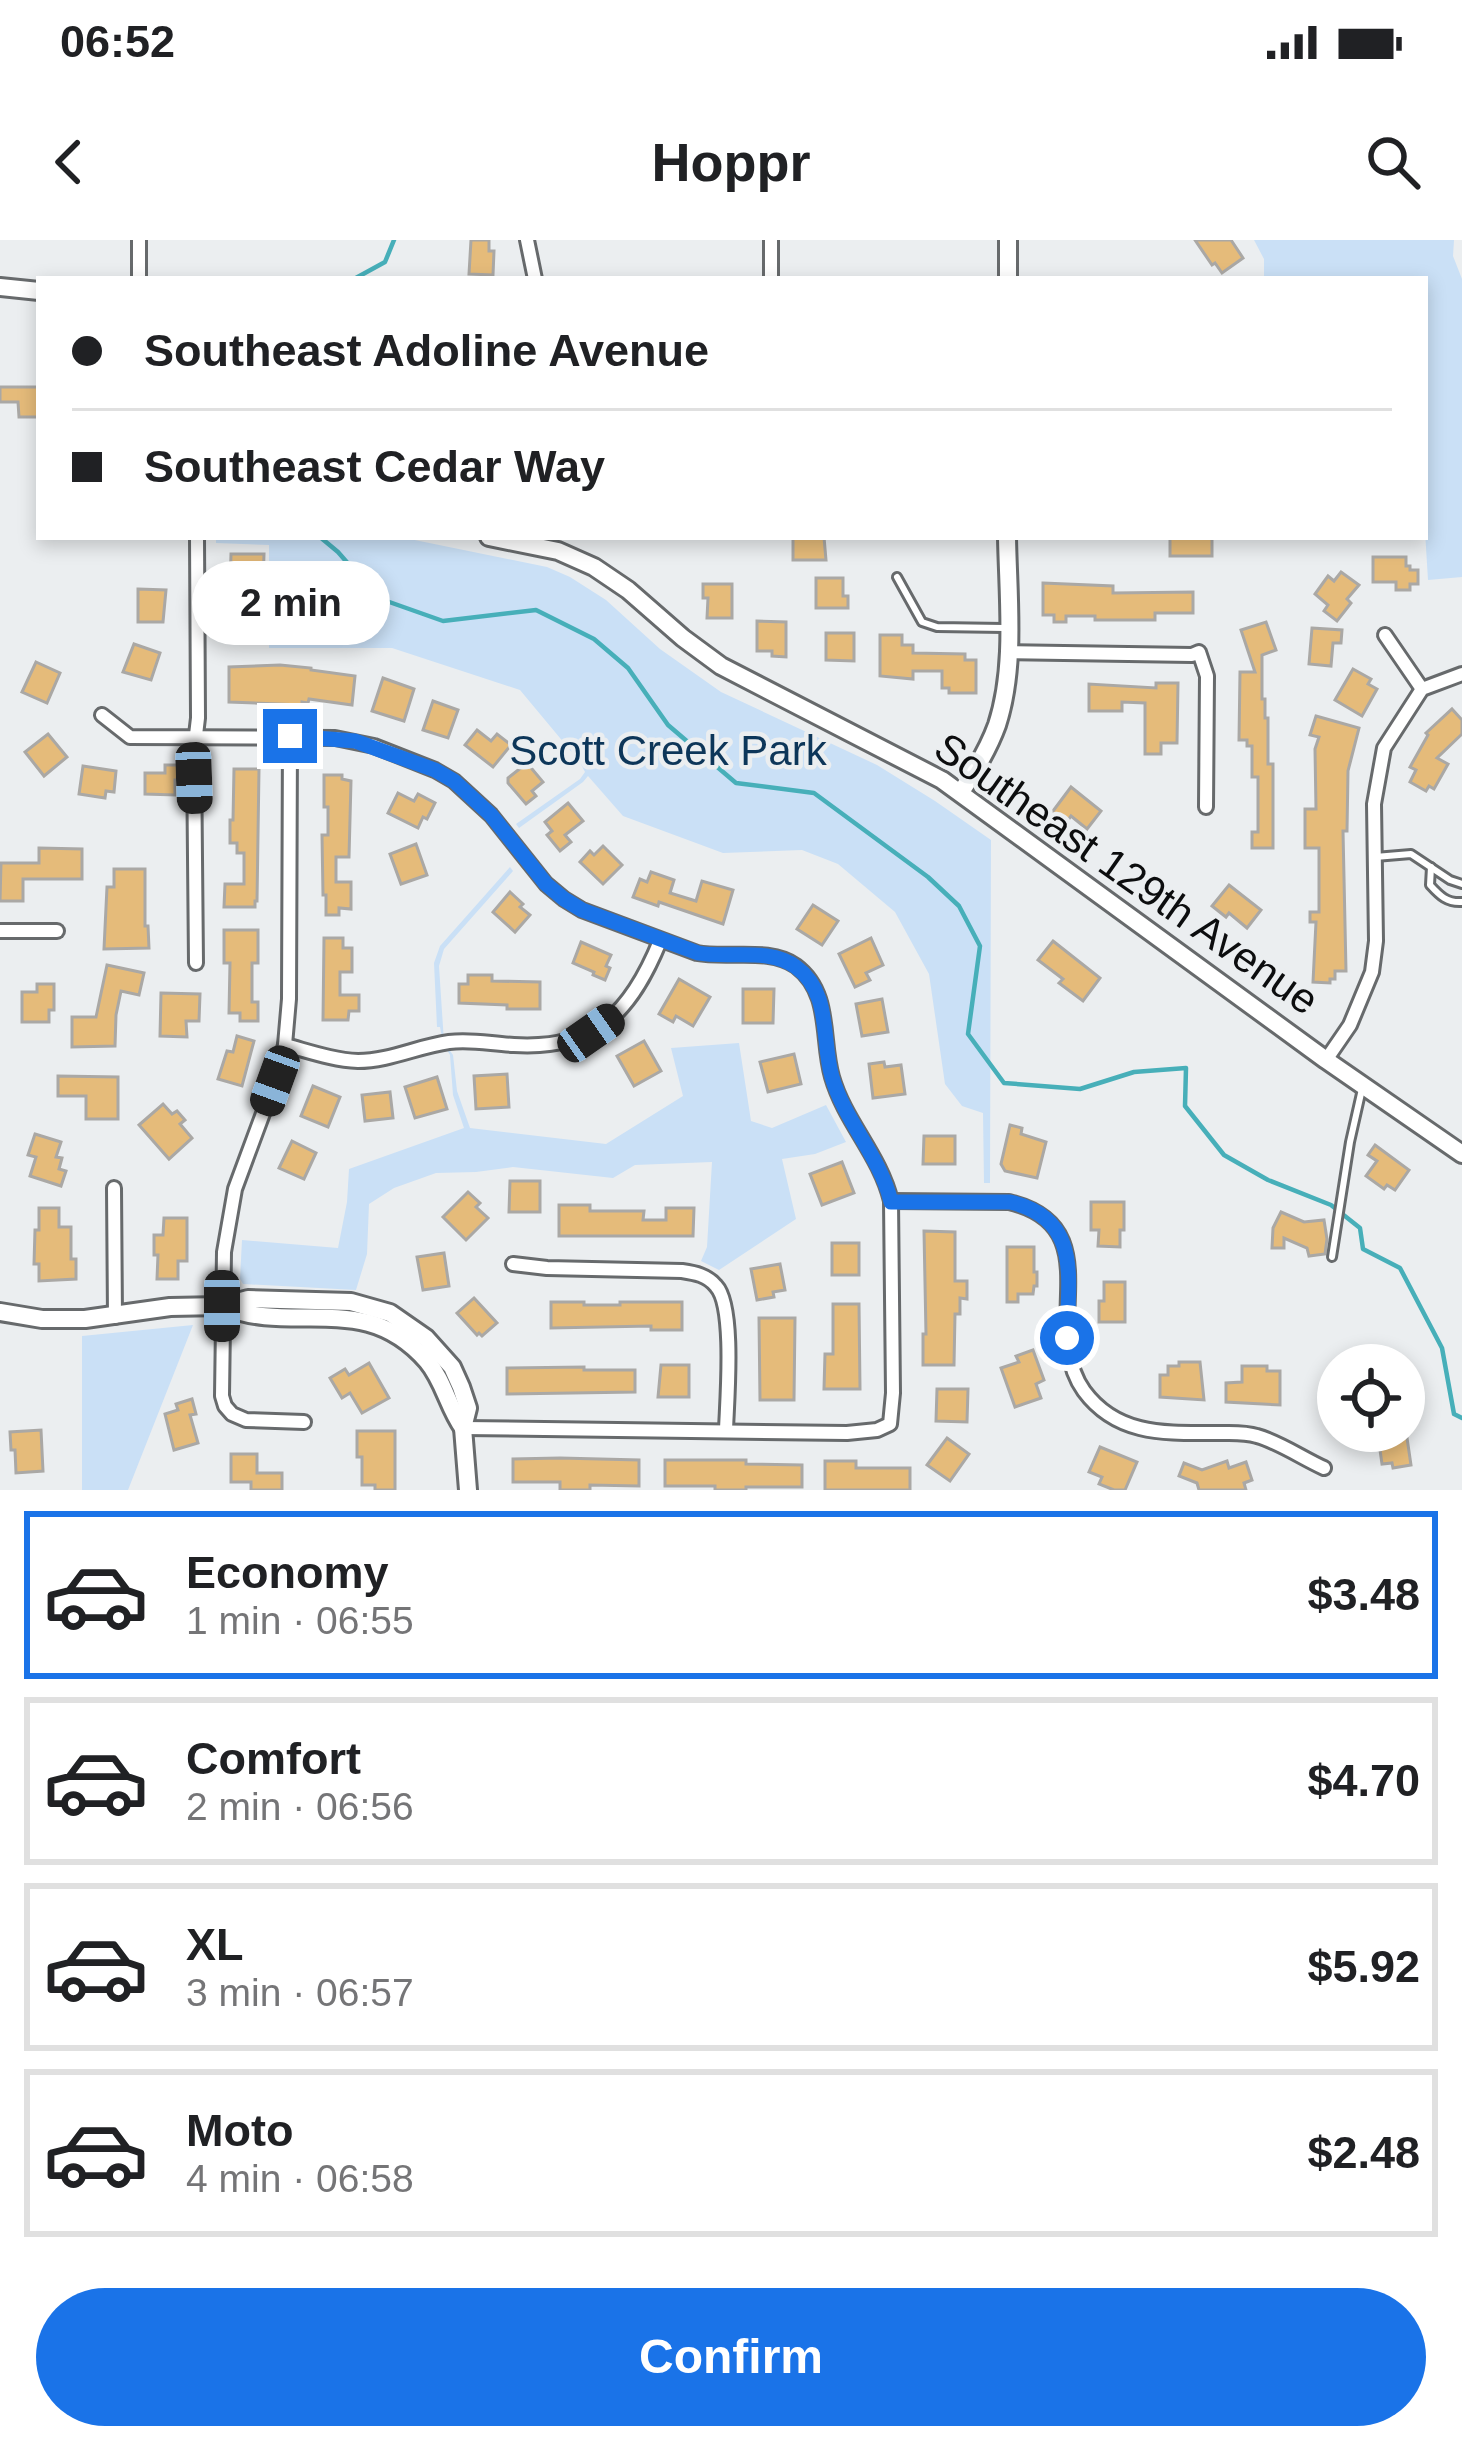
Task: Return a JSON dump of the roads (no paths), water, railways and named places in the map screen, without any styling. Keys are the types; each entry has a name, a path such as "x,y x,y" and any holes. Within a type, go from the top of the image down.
{"main road":[{"path":"1008,240 1008,276"},
{"path":"0,287 36,291"},
{"name":"Southeast 129th Avenue","path":"505,540 558,550 605,573 721,667 912,762 961,792 1462,1154"},
{"path":"961,792 984,755 1003,703 1007,540"},
{"path":"0,1312 65,1320 170,1307 222,1306 247,1316 346,1317 388,1330 436,1372 463,1428 468,1490"}],"street":[{"path":"139,240 139,276"},
{"path":"527,240 534,276"},
{"path":"771,240 771,276"},
{"path":"196,963 197,540"},
{"path":"1385,635 1421,689"},
{"path":"1007,652 1192,656 1199,652 1207,676 1206,807"},
{"path":"1326,1060 1350,1024 1372,972 1376,941 1374,804 1384,748 1421,689 1462,674"},
{"path":"102,715 130,737 290,736 355,741 435,770 491,815 546,884 582,910 660,941 718,957 782,958 809,978 824,1010 827,1056 841,1103 882,1172 891,1202 890,1424 847,1433 463,1428"},
{"path":"290,736 285,1045 235,1189 224,1252 221,1382 225,1406 232,1414 245,1420 304,1422"},
{"path":"0,931 57,931"},
{"path":"285,1045 359,1061 443,1042 543,1046 566,1042 591,1033 630,1000 660,941"},
{"path":"114,1188 115,1316"},
{"path":"891,1202 1010,1202 1043,1214 1057,1228 1068,1261 1070,1360 1076,1379 1104,1412 1141,1431 1258,1436 1324,1468"},
{"path":"512,1264 682,1271 710,1280 719,1288 727,1313 726,1430"}],"lane":[{"path":"897,577 922,622 937,627 1007,628"},
{"path":"1375,857 1411,854 1462,884"},
{"path":"1431,867 1430,885 1441,897 1462,902"},
{"path":"1333,1257 1363,1086"}],"waterway":[{"path":"359,276 385,262 394,240"},
{"path":"324,540 378,598 443,621 536,610 594,639 628,668 668,725 736,783 814,793 928,877 959,906 980,946 968,1034 1004,1083 1080,1089 1134,1072 1186,1068 1185,1106 1224,1155 1268,1180 1331,1205 1360,1228 1363,1249 1400,1268 1442,1348 1454,1414 1462,1418"}],"park label":[{"name":"Scott Creek Park","path":"668,750"}]}
